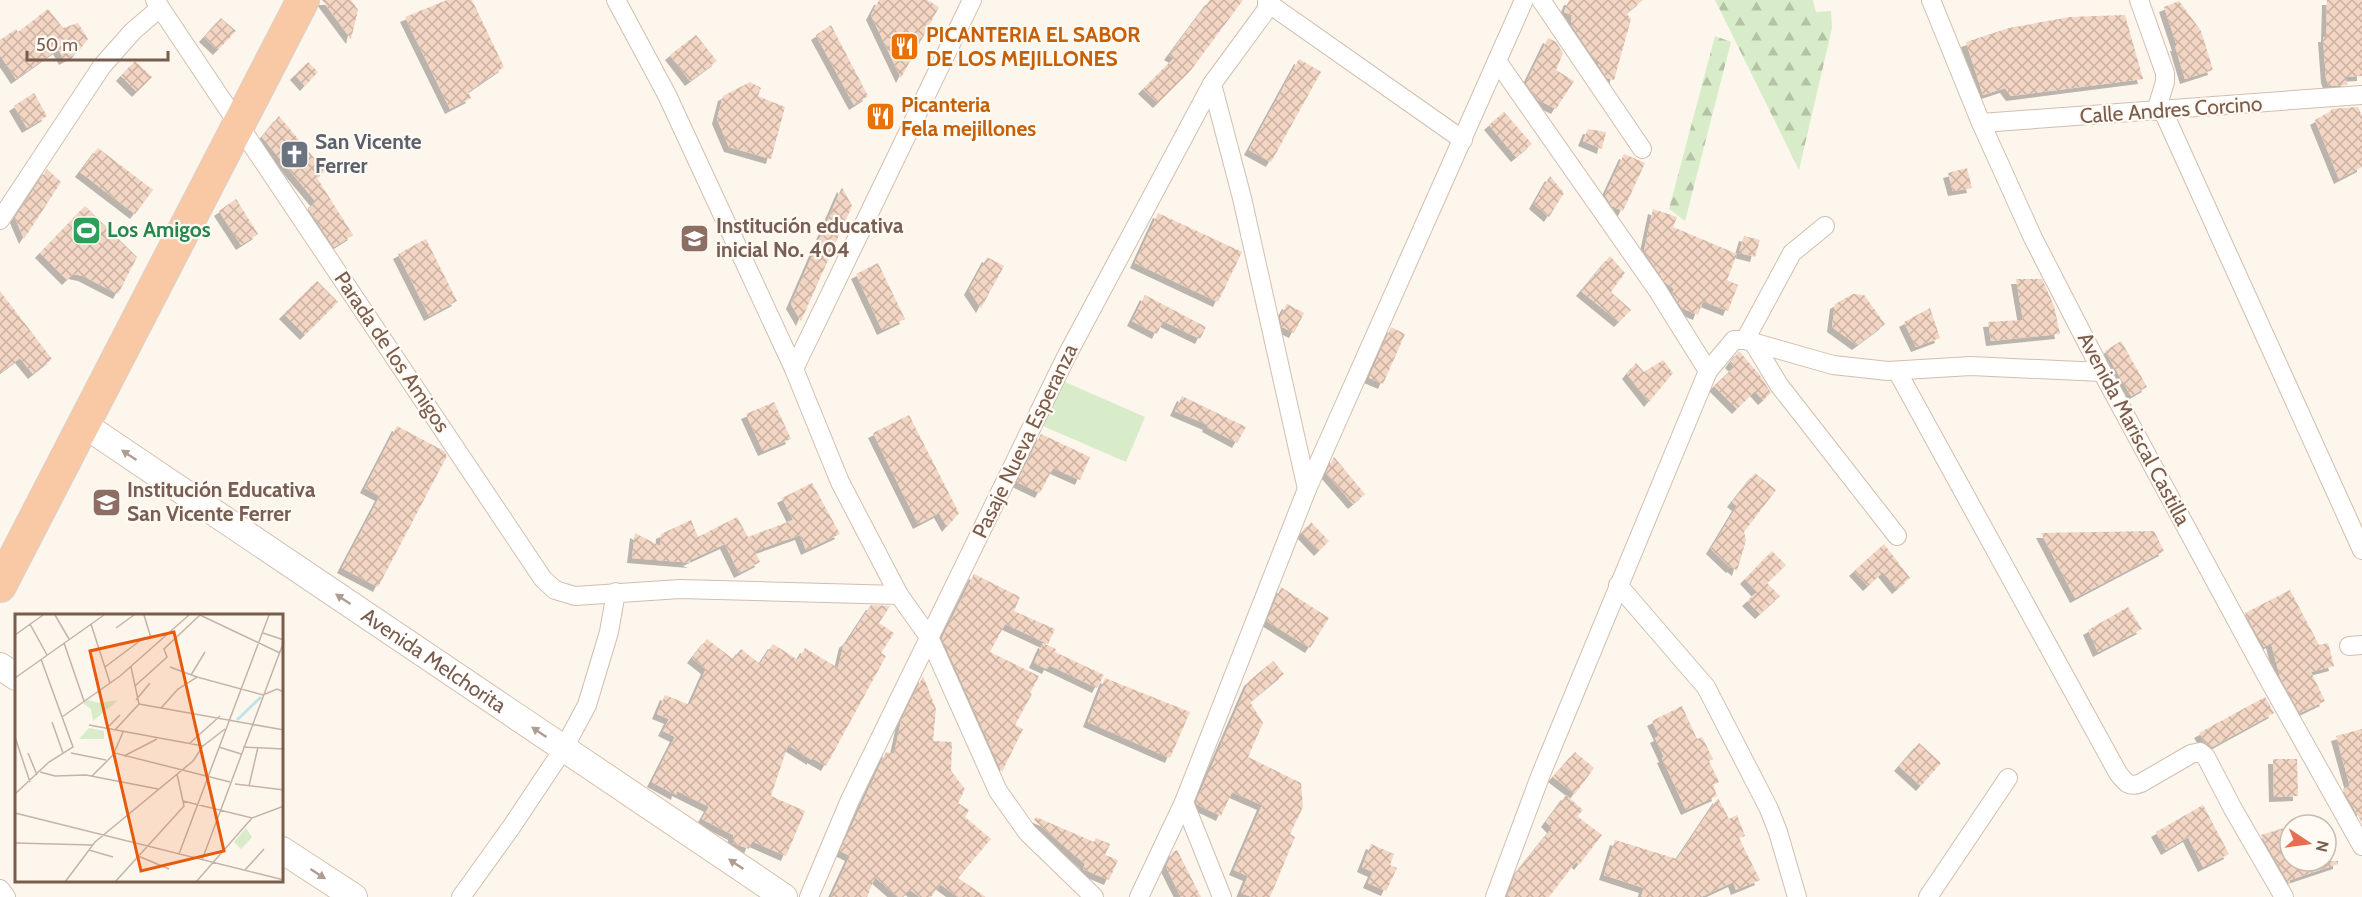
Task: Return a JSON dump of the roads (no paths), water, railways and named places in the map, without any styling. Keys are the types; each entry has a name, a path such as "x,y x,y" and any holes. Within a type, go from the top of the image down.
{"highway":[{"path":"0,586 303,0"}],"main road":[{"name":"Avenida Melchorita","path":"83,424 784,897"},
{"path":"0,666 15,676"},
{"path":"284,851 354,897"}],"street":[{"path":"616,0 667,95 794,369 840,482 899,595 929,637 998,791 1027,832 1094,897"},
{"path":"794,369 972,0"},
{"path":"1139,897 1184,802 1307,489 1524,0"},
{"path":"1541,0 1642,149"},
{"name":"Avenida Mariscal Castilla","path":"1931,0 1981,123 2033,238 2102,372 2259,662 2362,846"},
{"path":"2139,0 2165,73 2160,111 2362,550"},
{"path":"1268,1 1462,140"},
{"name":"Pasaje Nueva Esperanza","path":"809,897 850,800 1066,357 1212,84 1267,9 1268,1"},
{"name":"Parada de los Amigos","path":"157,4 315,236 543,579 555,590 574,596 616,592"},
{"path":"0,219 102,66 157,4"},
{"path":"1497,61 1656,288 1708,371"},
{"path":"1212,84 1242,198 1307,489"},
{"name":"Calle Andres Corcino","path":"1981,123 2362,95"},
{"path":"1749,341 1791,253 1825,226"},
{"path":"1495,897 1541,774 1708,371 1734,340 1749,341 1833,365 1897,371 1971,366 2102,372"},
{"path":"1749,341 1779,385 1897,536"},
{"path":"1897,371 2118,773 2127,784 2133,786 2191,754 2200,752 2206,757 2284,897"},
{"path":"1618,585 1706,687 1769,809 1797,897"},
{"path":"460,897 512,826 564,748 587,705 609,632 616,592 680,589 899,595"},
{"path":"1928,897 2008,778"},
{"path":"1184,802 1222,897"},
{"path":"0,889 6,897"}],"place":[{"name":"PICANTERIA EL SABOR DE LOS MEJILLONES","path":"905,47"},
{"name":"Picanteria Fela mejillones","path":"880,117"},
{"name":"San Vicente Ferrer","path":"294,154"},
{"name":"Los Amigos","path":"86,230"},
{"name":"Institución educativa inicial No. 404","path":"695,238"},
{"name":"Institución Educativa San Vicente Ferrer","path":"106,502"}]}
